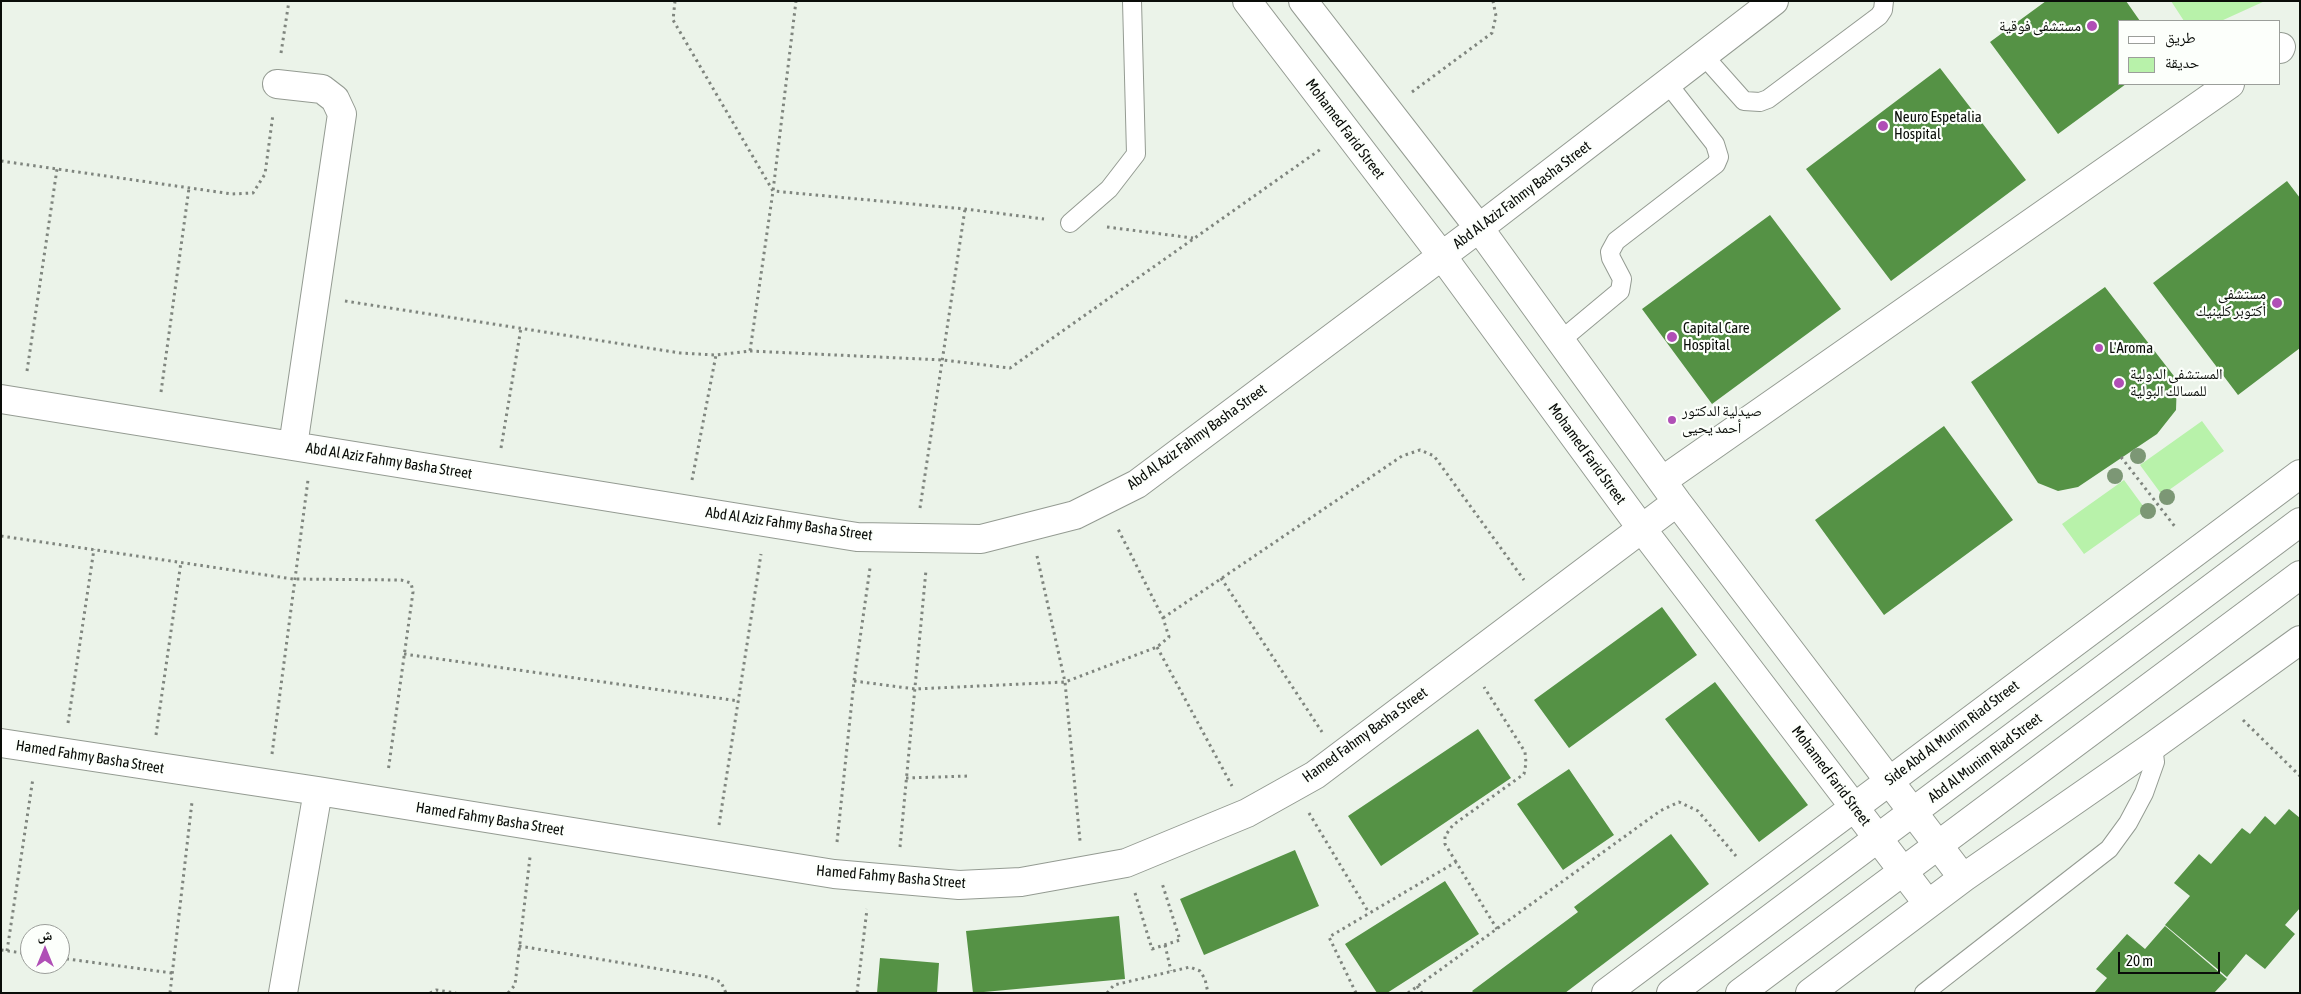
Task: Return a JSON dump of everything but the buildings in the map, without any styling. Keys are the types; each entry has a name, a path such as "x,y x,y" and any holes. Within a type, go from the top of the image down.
{"street":[{"name":"Mohamed Farid Street","path":"1247,1 1442,256 1642,529 1928,904"},
{"path":"1303,1 1479,228 1670,492 1963,878"},
{"name":"Abd Al Aziz Fahmy Basha Street","path":"12,400 857,537 981,539 1031,528 1075,515 1137,484 1442,256 1704,56 1745,10 1774,1"},
{"path":"277,84 322,89 335,99 342,114 315,296 303,447"},
{"name":"Hamed Fahmy Basha Street","path":"1,744 318,791 534,827 870,878 959,885 1012,883 1126,864 1247,813 1315,775 1642,529 1670,492 2229,85"},
{"name":"Side Abd Al Munim Riad Street","path":"1606,993 2300,474"},
{"name":"Abd Al Munim Riad Street","path":"1671,993 2300,522"},
{"path":"1740,993 2300,575"},
{"path":"1810,993 1963,878 2153,746 2300,640"},
{"path":"283,993 318,791"}],"lane":[{"path":"1070,223 1109,189 1136,154 1132,1"},
{"path":"1704,56 1744,101 1760,102 1768,99 1879,16 1883,10 1884,1"},
{"path":"1560,341 1620,291 1622,279 1610,258 1610,252 1616,241 1716,164 1719,158 1715,144 1668,84"},
{"path":"1924,993 2109,849 2128,823 2144,793 2154,762 2153,746"}],"path":[{"path":"675,1 673,20 773,191"},
{"path":"750,351 773,191 796,1"},
{"path":"1387,111 1492,33 1496,16 1493,1"},
{"path":"315,296 680,352 716,355 750,351 943,360 1010,368 1194,238 1258,196 1347,131"},
{"path":"1,161 232,194 254,193"},
{"path":"12,400 56,169"},
{"path":"156,423 189,188"},
{"path":"773,191 965,209 1194,238"},
{"path":"897,880 916,689 922,539 943,360 965,209"},
{"path":"496,478 520,328"},
{"path":"687,509 716,355"},
{"path":"268,784 294,579 303,447"},
{"path":"1163,618 1402,456 1420,450 1434,456 1542,604"},
{"path":"2121,458 2194,552"},
{"path":"854,681 916,689 1065,682 1157,647 1169,637 1163,618 1104,502"},
{"path":"714,855 765,522"},
{"path":"1031,528 1065,682 1083,871"},
{"path":"1,536 294,579 401,580 411,583 413,592 383,802"},
{"path":"834,874 854,681 874,537"},
{"path":"7,951 94,549"},
{"path":"151,766 181,562"},
{"path":"1220,578 1338,757"},
{"path":"1157,647 1247,813"},
{"path":"404,654 739,701"},
{"path":"1467,660 1525,752 1524,774 1453,825 1445,836 1445,844 1498,929"},
{"path":"2220,697 2300,776"},
{"path":"170,993 195,773"},
{"path":"906,778 969,776"},
{"path":"1293,787 1369,913"},
{"path":"1408,993 1660,811 1679,802 1698,811 1756,880"},
{"path":"508,993 515,985 534,827"},
{"path":"1126,864 1152,948 1180,940 1153,853"},
{"path":"1356,993 1329,937 1456,862"},
{"path":"857,993 870,878"},
{"path":"1165,944 1171,971"},
{"path":"519,946 708,977 721,982 726,993"},
{"path":"1,950 20,953"},
{"path":"70,959 172,973"},
{"path":"1107,993 1114,985 1190,967 1200,971 1205,978 1208,993"},
{"path":"1417,986 1422,993"},
{"path":"430,993 436,990 456,993"}],"green space":[{"path":"2171,1 2265,1 2223,20 2183,20"},
{"path":"2202,421 2224,451 2162,495 2140,465"},
{"path":"2124,480 2146,510 2084,554 2062,524"}],"place":[{"name":"مستشفى فوقية","path":"2092,26"},
{"name":"Neuro Espetalia Hospital","path":"1883,126"},
{"name":"مستشفى أكتوبر كلينيك","path":"2277,303"},
{"name":"Capital Care Hospital","path":"1672,337"},
{"name":"L'Aroma","path":"2099,348"},
{"name":"المستشفى الدولية للمسالك البولية","path":"2119,383"},
{"name":"صيدلية الدكتور أحمد يحيى","path":"1672,420"}]}
